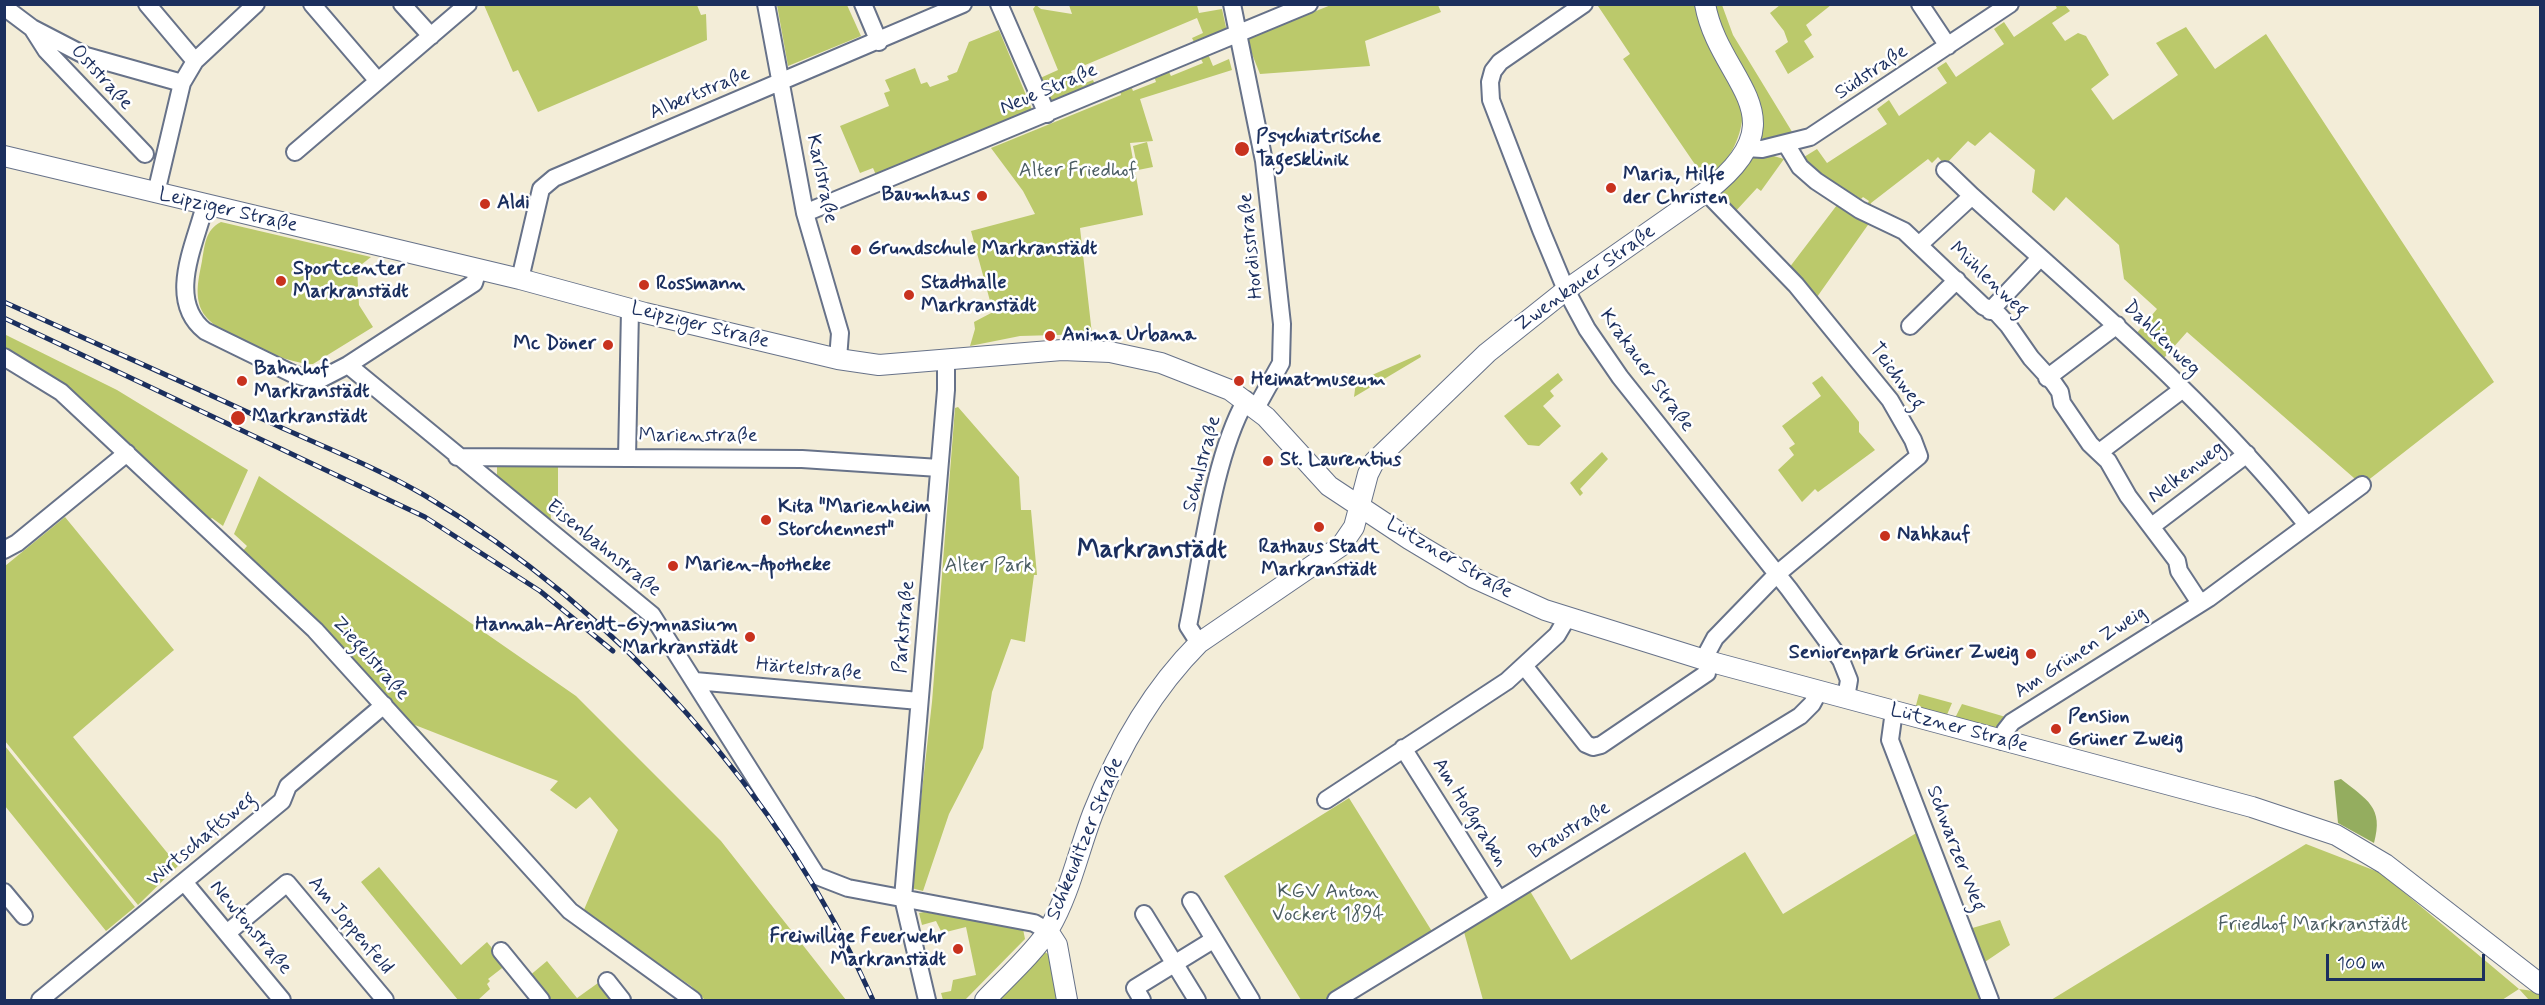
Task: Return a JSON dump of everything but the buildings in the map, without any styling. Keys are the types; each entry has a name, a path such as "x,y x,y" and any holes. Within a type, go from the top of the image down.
{"main road":[{"name":"Zwenkauer Straße","path":"1359,506 1368,474 1386,449 1487,353 1566,290 1724,179 1746,148 1753,126 1752,110 1712,26 1705,4"},
{"name":"Leipziger Straße","path":"4,156 520,279 630,310 838,360 879,365 1062,350 1110,352 1161,363 1225,386 1251,404 1329,486 1359,506"},
{"name":"Lützner Straße","path":"1359,506 1474,578 1567,618 1708,661 2284,816 2336,835 2385,864 2541,984"},
{"name":"Schkeuditzer Straße","path":"985,1000 1048,931 1066,893 1093,813 1118,759 1142,714 1179,662 1199,643 1341,546 1354,527 1359,506"},
{"path":"1048,931 1057,945 1067,1000"}],"street":[{"path":"147,4 195,61"},
{"path":"156,193 182,83 195,61 256,4"},
{"path":"312,4 378,81"},
{"path":"402,4 431,36"},
{"path":"295,152 468,4"},
{"name":"Karlstraße","path":"765,4 805,213 840,333 838,360"},
{"path":"863,4 879,42"},
{"name":"Albertstraße","path":"520,279 540,195 545,183 879,42 963,4"},
{"path":"999,4 1047,114"},
{"name":"Hordisstraße","path":"1232,4 1264,161 1281,324 1281,363 1251,404"},
{"name":"Neue Straße","path":"805,213 1237,36 1309,4"},
{"name":"Krakauer Straße","path":"1584,4 1500,62 1493,71 1490,89 1503,134 1566,290 1587,329 1620,377 1777,574 1841,660 1849,680 1846,698"},
{"path":"1920,4 1948,46"},
{"name":"Südstraße","path":"1746,148 1762,150 1810,137 1828,128 2010,4"},
{"name":"Oststraße","path":"4,6 32,27 86,56 182,83"},
{"name":"Oststraße","path":"32,27 46,50 145,154"},
{"name":"Mühlenweg","path":"1786,144 1800,167 1860,210 1904,231 2008,325 2060,392 2062,403 2090,444 2101,451 2121,480 2128,496 2152,525 2196,605"},
{"name":"Dahlienweg","path":"1945,170 2040,259 2117,325 2183,388 2247,454 2307,525"},
{"name":"Teichweg","path":"1706,192 1817,310 1890,400 1918,449 1919,456 1914,463 1777,574 1715,638 1707,653 1708,661"},
{"path":"1920,244 1972,196"},
{"path":"205,205 183,294 186,309 194,322 205,331 306,380 326,378 348,365 474,283 478,270"},
{"path":"1990,310 2040,259"},
{"path":"1910,326 1957,280"},
{"path":"627,458 630,310"},
{"path":"2048,378 2117,325"},
{"name":"Ziegelstraße","path":"4,357 61,392 315,630 570,911 693,1000"},
{"name":"Parkstraße","path":"927,1000 903,898 946,390 946,360"},
{"name":"Eisenbahnstraße","path":"348,365 457,457 652,615 817,876 848,888 1034,923 1048,931"},
{"path":"2101,451 2183,388"},
{"name":"Schulstraße","path":"1199,643 1188,626 1217,481 1238,413 1251,404"},
{"path":"4,550 17,543 127,453"},
{"name":"Nelkenweg","path":"2152,525 2247,454"},
{"name":"Marienstraße","path":"457,457 802,459 939,468"},
{"path":"2196,605 2362,485"},
{"name":"Am Grünen Zweig","path":"2002,741 2005,731 2012,722 2196,605"},
{"name":"Am Hoßgraben","path":"1326,800 1525,667 1557,635 1567,618"},
{"path":"1525,667 1586,744 1593,747 1601,746 1707,673 1708,661"},
{"name":"Härtelstraße","path":"694,681 920,701"},
{"name":"Braustraße","path":"1336,1000 1800,716 1812,704 1819,691"},
{"name":"Wirtschaftsweg","path":"40,1000 282,801 288,786 384,705"},
{"name":"Schwarzer Weg","path":"1894,711 1890,740 1990,1000"},
{"name":"Am Hoßgraben","path":"1402,748 1499,900"},
{"name":"Newtonstraße","path":"185,883 282,1000"},
{"name":"Am Joppenfeld","path":"227,933 287,883 385,1000"},
{"path":"4,892 24,916"},
{"path":"1191,901 1251,1000"},
{"path":"1144,914 1197,1000"},
{"path":"1142,1000 1135,988 1213,940"},
{"path":"501,951 541,1000"},
{"path":"607,981 622,1000"}],"green space":[{"path":"484,5 697,5 701,15 706,14 707,40 538,112 518,70 513,72"},
{"path":"777,5 847,5 861,36 788,66"},
{"path":"1036,5 1041,9 1072,14 1069,5 1197,5 1199,13 1222,9 1227,32 1195,44 1192,38 1203,33 1197,18 1071,71 1077,86 1093,80 1096,87 1049,105 1038,79 1058,70 1033,9"},
{"path":"1331,5 1438,5 1441,12 1365,41 1370,66 1260,74 1246,39"},
{"path":"1699,5 1743,112 1742,123 1732,150 1707,182 1623,59 1630,54 1598,6"},
{"path":"1712,5 1722,5 1733,35 1794,135 1763,141"},
{"path":"1780,5 1831,5 1806,25 1812,35 1804,41 1814,57 1788,74 1775,51 1788,42 1784,31 1770,13"},
{"path":"2055,5 2065,5 2070,11 2052,23 2065,41 2078,33 2086,36 2109,75 2091,89 2113,120 2178,75 2156,43 2186,27 2215,69 2266,34 2494,382 2362,485 2187,332 2163,359 2136,334 2157,309 2124,279 2119,245 2066,197 2054,211 2032,192 2035,170 1990,132 1975,146 1968,141 1945,165 1938,157 1932,163 1928,159 1871,203 1869,210 1867,204 1869,201 1863,197 1861,199 1813,171 1804,157 1817,149 1827,163 1887,124 1877,109 1889,100 1899,116 1947,83 1937,68 1946,62 1956,77 2004,44 1994,29 2004,22 2014,37 2057,8"},
{"path":"999,30 1033,112 876,175 873,168 860,173 840,126 889,106 884,93 890,91 885,80 915,68 921,84 927,82 930,87 949,80 947,76 957,72 969,42"},
{"name":"Alter Friedhof","path":"1208,54 1213,66 1229,59 1232,70 1140,99 1153,141 1130,143 1143,215 1080,228 1092,334 1020,336 970,346 975,329 974,322 993,312 971,231 1035,214 1023,191 991,148 1121,95 1120,91 1131,86 1133,91 1156,82 1154,76 1168,70 1171,76 1203,63 1200,57"},
{"path":"1147,142 1153,167 1138,170 1133,146"},
{"path":"1746,148 1784,159 1761,191 1757,188 1734,213 1706,192"},
{"path":"1837,205 1870,222 1817,297 1789,268"},
{"path":"221,222 371,257 357,268 359,305 373,327 313,364 297,362 266,352 220,329 202,311 198,286 207,238 212,229"},
{"path":"4,334 117,390 248,470 223,526 212,518 208,521 5,353"},
{"path":"1420,354 1421,357 1354,397 1356,382"},
{"path":"1558,373 1563,380 1550,391 1554,396 1543,406 1561,426 1539,446 1528,445 1504,416"},
{"path":"1822,376 1859,422 1859,432 1875,450 1818,492 1815,489 1802,502 1778,470 1794,455 1789,448 1795,444 1782,426 1821,396 1812,383"},
{"name":"Alter Park","path":"958,407 1019,477 1021,510 1031,510 1037,575 1034,575 1025,642 1011,639 992,692 983,748 949,814 923,891 911,888 932,702 955,408"},
{"path":"1602,452 1608,459 1580,489 1583,493 1580,496 1570,483"},
{"path":"497,466 558,466 558,501 550,502 551,520 497,476"},
{"path":"259,476 576,696 721,841 846,1000 705,1000 691,986 583,912 618,830 590,797 576,809 550,790 558,781 415,725 466,782 464,784 241,553 247,546 234,534"},
{"path":"65,517 174,650 73,737 178,866 138,905 5,741 5,566"},
{"path":"1919,694 1952,703 1946,717 1915,709"},
{"path":"1962,704 2009,718 1994,728 1955,718"},
{"path":"5,746 135,907 106,931 5,806"},
{"path":"2341,779 2366,799 2375,812 2377,831 2374,843 2338,823 2334,781"},
{"name":"KGV Anton Vockert 1894","path":"1349,798 1433,933 1326,1000 1301,1000 1224,876"},
{"path":"1918,832 1984,1000 1483,1000 1464,932 1530,891 1571,960 1745,852 1783,914"},
{"name":"Friedhof Markranstädt","path":"2306,844 2381,873 2519,989 2502,1000 2051,1000"},
{"path":"379,867 461,965 487,942 506,965 488,979 490,981 487,984 490,989 478,1000 458,1000 361,882"},
{"path":"919,913 1023,929 1025,939 965,1000 943,1000 941,993 951,991 953,980 976,975 966,927 942,933 936,921 922,925"},
{"path":"2000,920 2010,945 1982,964 1969,929"},
{"path":"1043,951 1053,957 1059,1000 998,1000"},
{"path":"547,961 577,998 598,983 616,1000 547,1000 528,977"},
{"path":"2519,989 2540,992 2540,1000 2529,1000"}],"railway":[{"path":"4,302 389,476 424,495 495,541 563,593 627,651 687,713 742,780 791,850 835,924 873,1000"},
{"path":"4,318 425,517 540,591 613,651"}],"place":[{"name":"Psychiatrische Tagesklinik","path":"1242,149"},
{"name":"Maria, Hilfe der Christen","path":"1611,188"},
{"name":"Baumhaus","path":"982,196"},
{"name":"Aldi","path":"485,204"},
{"name":"Grundschule Markranstädt","path":"856,250"},
{"name":"Sportcenter Markranstädt","path":"281,281"},
{"name":"Rossmann","path":"644,285"},
{"name":"Stadthalle Markranstädt","path":"909,295"},
{"name":"Anima Urbana","path":"1050,336"},
{"name":"Mc Döner","path":"608,345"},
{"name":"Bahnhof Markranstädt","path":"242,381"},
{"name":"Heimatmuseum","path":"1239,381"},
{"name":"Markranstädt","path":"238,418"},
{"name":"St. Laurentius","path":"1268,461"},
{"name":"Kita \"Marienheim Storchennest\"","path":"766,520"},
{"name":"Rathaus Stadt Markranstädt","path":"1319,527"},
{"name":"Nahkauf","path":"1885,536"},
{"name":"Marien-Apotheke","path":"673,566"},
{"name":"Hannah-Arendt-Gymnasium Markranstädt","path":"750,637"},
{"name":"Seniorenpark Grüner Zweig","path":"2031,654"},
{"name":"Pension Grüner Zweig","path":"2056,729"},
{"name":"Freiwillige Feuerwehr Markranstädt","path":"958,949"}],"district":[{"name":"Markranstädt","path":"1152,552"}]}
